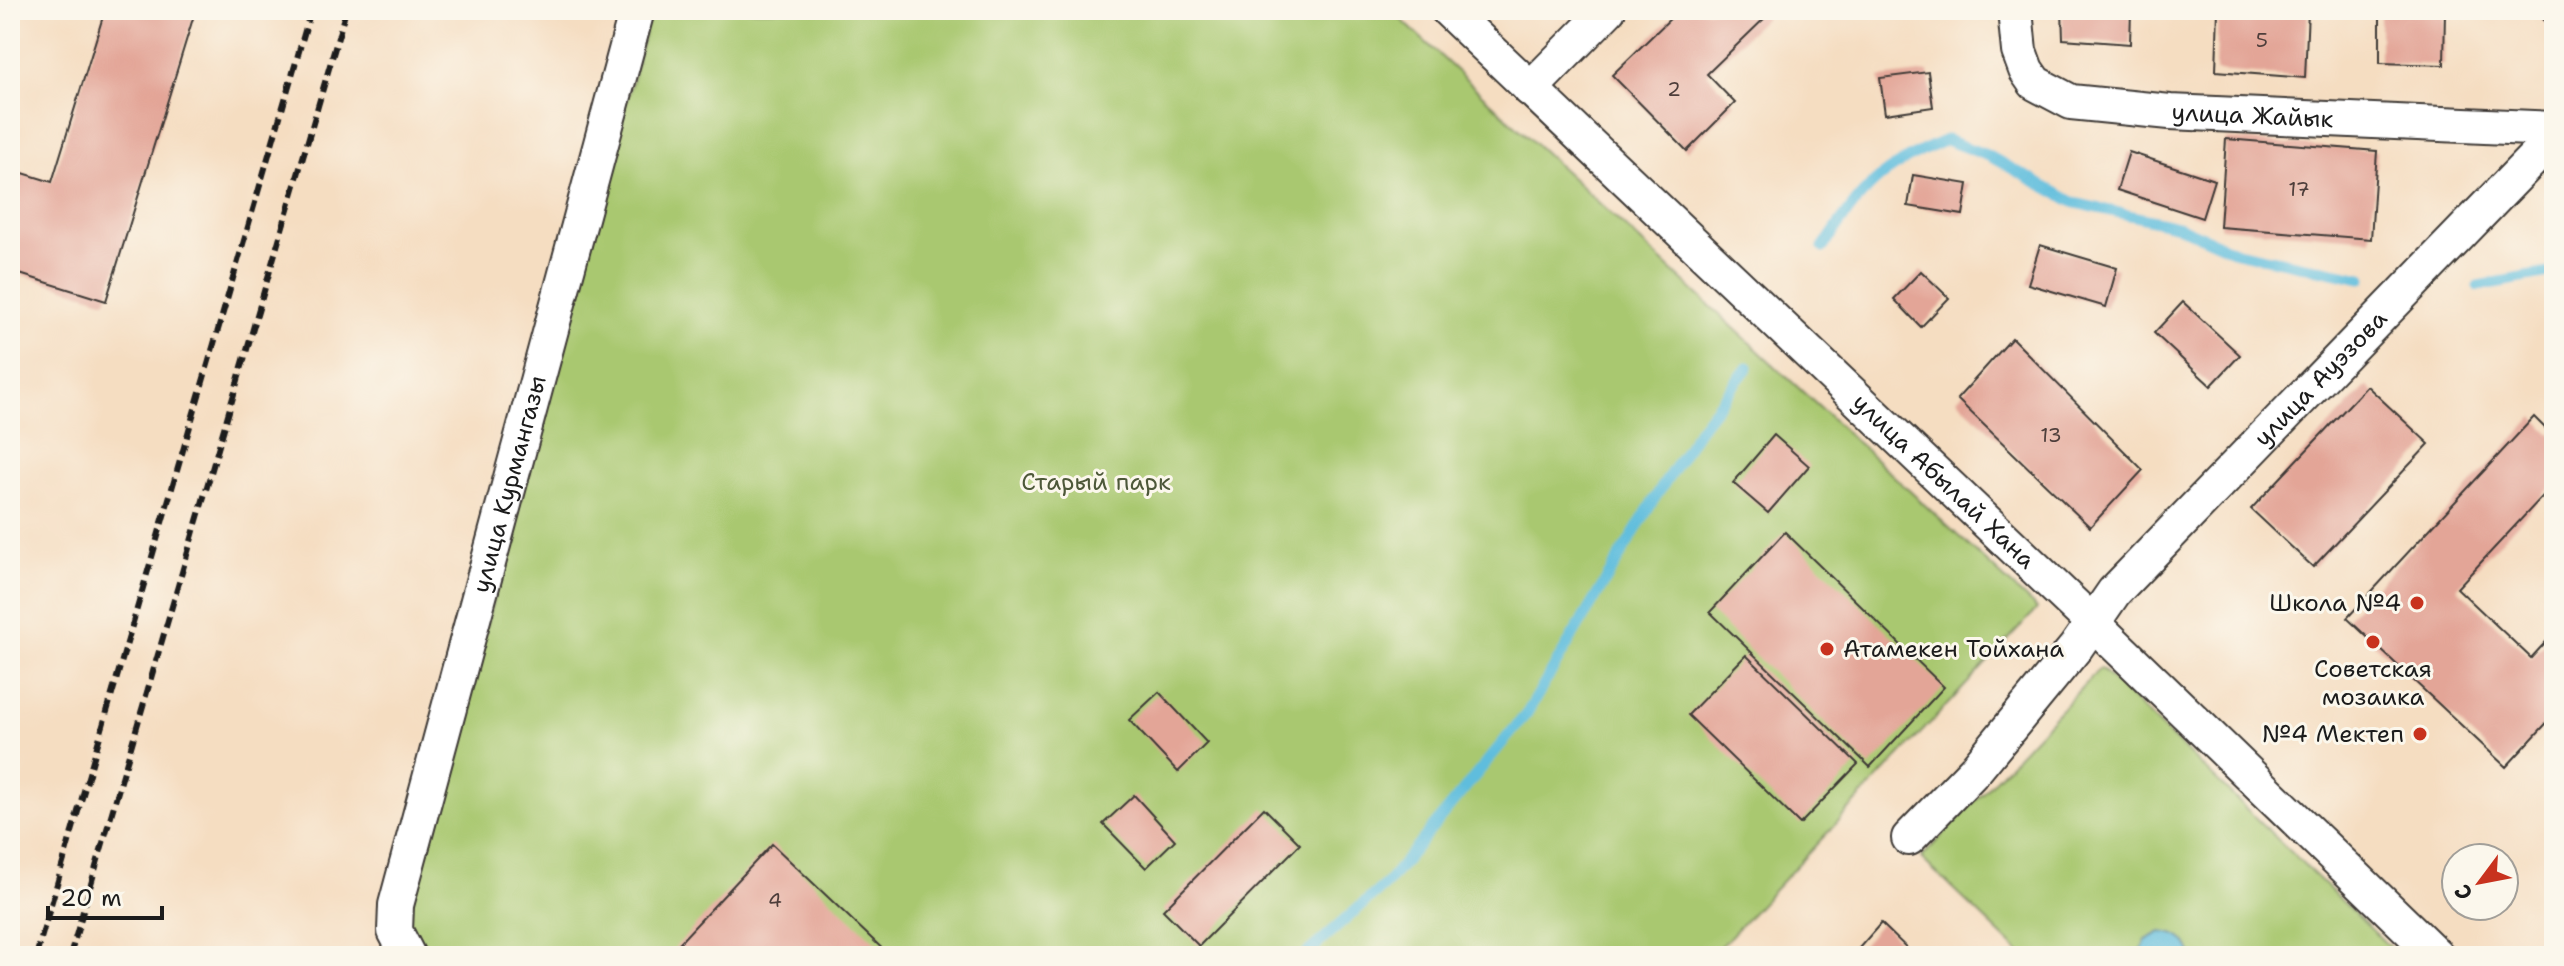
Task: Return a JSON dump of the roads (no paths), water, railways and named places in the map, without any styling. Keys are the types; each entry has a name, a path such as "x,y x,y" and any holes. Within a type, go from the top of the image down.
{"street":[{"name":"улица Курмангазы","path":"408,956 395,931 396,905 637,10"},
{"name":"улица Абылай Хана","path":"1448,10 2092,622 2437,956"},
{"path":"1530,89 1608,10"},
{"name":"улица Жайык","path":"2015,10 2019,51 2026,70 2035,83 2071,102 2170,112 2554,129"},
{"name":"улица Ауэзова","path":"1909,838 1975,770 2076,647 2114,592 2554,137"}],"water":[{"path":"2161,932 2181,938 2192,956 2139,956 2146,940"}],"waterway":[{"path":"1823,248 1874,182 1904,161 1946,140 1989,156 2075,203 2178,226 2237,252 2362,278"},
{"path":"2478,286 2554,272"},
{"path":"1304,956 1387,883 1527,713 1653,501 1699,429 1748,367"}],"railway":[{"path":"36,956 311,10"},
{"path":"70,956 346,10"}],"place":[{"name":"Школа №4","path":"2417,603"},
{"name":"Советская мозаика","path":"2373,642"},
{"name":"Атамекен Тойхана","path":"1827,649"},
{"name":"№4 Мектеп","path":"2420,734"}],"park label":[{"name":"Старый парк","path":"1096,482"}]}
